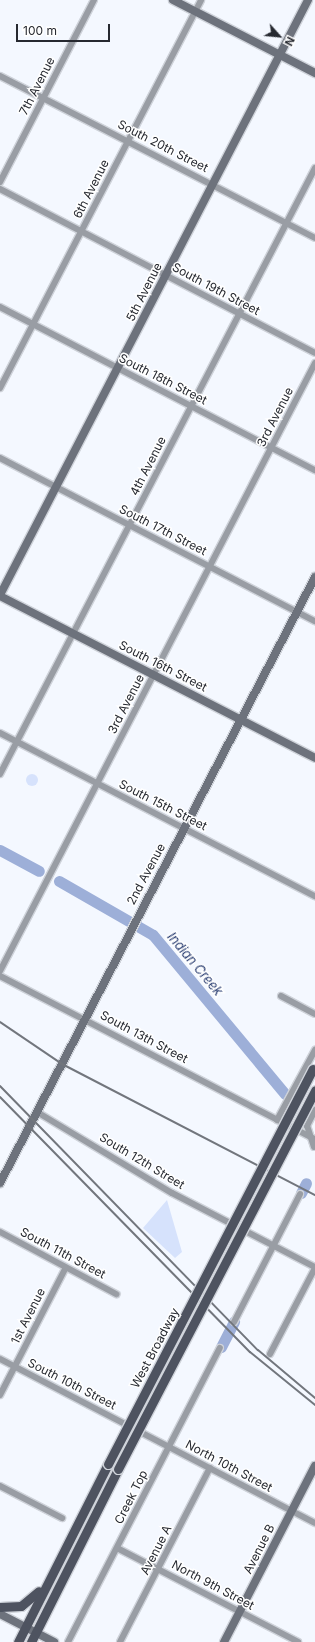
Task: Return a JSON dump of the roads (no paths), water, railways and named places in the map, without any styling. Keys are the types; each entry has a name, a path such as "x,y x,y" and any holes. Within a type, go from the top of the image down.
{"main road":[{"name":"West Broadway","path":"18,1642 47,1580 314,1067"},
{"name":"West Broadway","path":"31,1642 118,1469 315,1090"},
{"path":"0,1607 21,1606 47,1580"}],"street":[{"name":"7th Avenue","path":"0,182 94,0"},
{"path":"173,0 315,73"},
{"name":"6th Avenue","path":"0,388 201,0"},
{"name":"5th Avenue","path":"0,595 308,0"},
{"name":"South 20th Street","path":"0,76 213,184 315,238"},
{"name":"4th Avenue","path":"0,774 315,168"},
{"name":"South 19th Street","path":"0,189 315,353"},
{"name":"South 18th Street","path":"0,307 315,470"},
{"name":"3rd Avenue","path":"0,971 315,363"},
{"name":"South 17th Street","path":"0,458 315,621"},
{"name":"2nd Avenue","path":"0,1183 140,911 315,577"},
{"name":"South 16th Street","path":"0,595 315,758"},
{"name":"South 15th Street","path":"0,733 315,896"},
{"name":"South 13th Street","path":"0,976 313,1138"},
{"path":"281,996 315,1014"},
{"path":"277,1120 315,1050"},
{"path":"314,1147 313,1138 307,1126 315,1110"},
{"name":"South 12th Street","path":"37,1112 172,1193 315,1267"},
{"path":"234,1322 300,1194"},
{"name":"South 11th Street","path":"0,1232 65,1269 116,1294"},
{"path":"270,1354 315,1267"},
{"name":"1st Avenue","path":"0,1395 65,1269"},
{"name":"Creek Top","path":"68,1642 220,1348"},
{"name":"South 10th Street","path":"0,1359 134,1428"},
{"name":"North 10th Street","path":"134,1428 315,1523"},
{"name":"Avenue B","path":"224,1642 315,1466"},
{"name":"Avenue A","path":"120,1642 210,1468"},
{"path":"0,1486 62,1518"},
{"name":"North 9th Street","path":"117,1548 298,1642"},
{"path":"0,1614 54,1642"}],"waterway":[{"name":"Indian Creek","path":"0,850 39,871"},
{"name":"Indian Creek","path":"59,881 153,935 285,1094"},
{"name":"Indian Creek","path":"301,1193 306,1183"},
{"name":"Indian Creek","path":"221,1347 234,1321"}],"railway":[{"path":"0,1022 62,1064 315,1195"},
{"path":"0,1086 258,1350 315,1398"},
{"path":"0,1097 250,1352 315,1405"}]}
